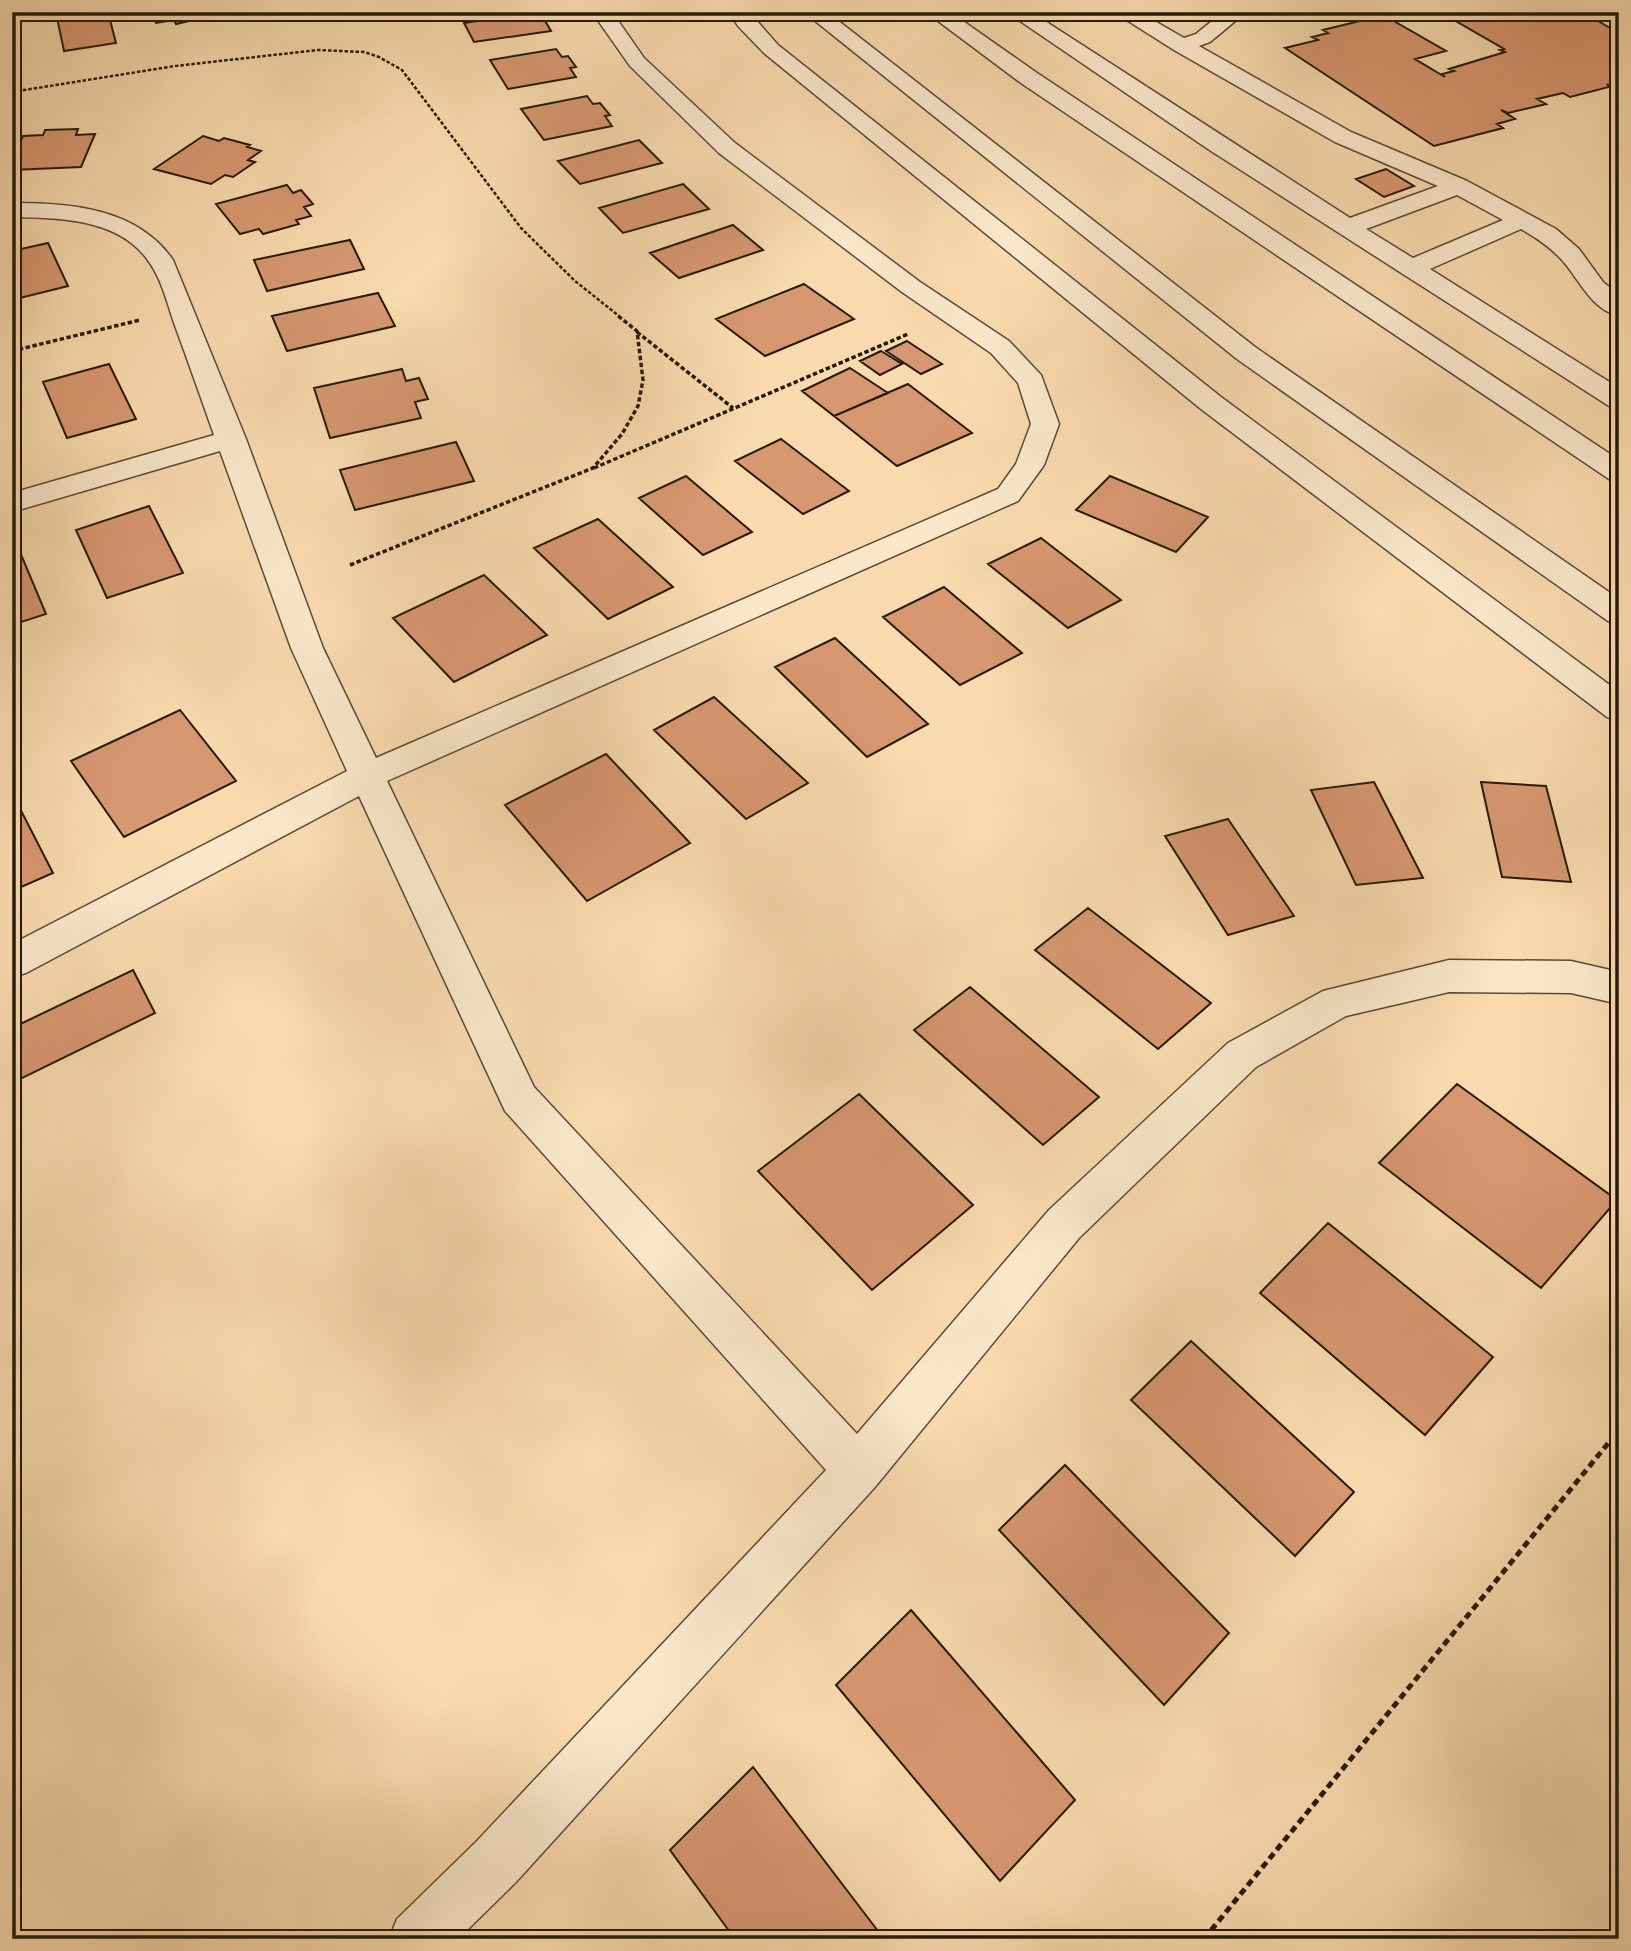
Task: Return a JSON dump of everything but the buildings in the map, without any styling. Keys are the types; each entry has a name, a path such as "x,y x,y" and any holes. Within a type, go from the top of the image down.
{"street":[{"path":"12,962 368,776 1009,495 1030,465 1045,425 1031,381 1000,347 911,288 727,148 637,62 602,12"},
{"path":"739,12 771,49 1211,403 1619,709"},
{"path":"814,12 1246,353 1619,614"},
{"path":"936,12 1041,86 1619,473"},
{"path":"1017,12 1409,269 1619,400"},
{"path":"1124,12 1343,137 1459,186 1547,234 1570,254 1594,287 1619,308"},
{"path":"1181,46 1203,38 1236,12"},
{"path":"1346,228 1459,186"},
{"path":"12,210 58,210 93,216 120,227 150,247 167,273 182,309 307,648 519,1099 858,1469"},
{"path":"1409,269 1522,220"},
{"path":"12,503 232,439"},
{"path":"416,1939 496,1861 858,1469 1065,1224 1241,1055 1337,1002 1449,976 1571,977 1619,988"}],"path":[{"path":"12,92 143,69 254,56 333,49 363,51 384,58 402,70 521,228 575,281 733,408"},
{"path":"12,351 182,309"},
{"path":"349,565 593,468 954,314"},
{"path":"593,468 622,434 638,406 643,380 636,331"},
{"path":"1204,1939 1619,1430"}]}
